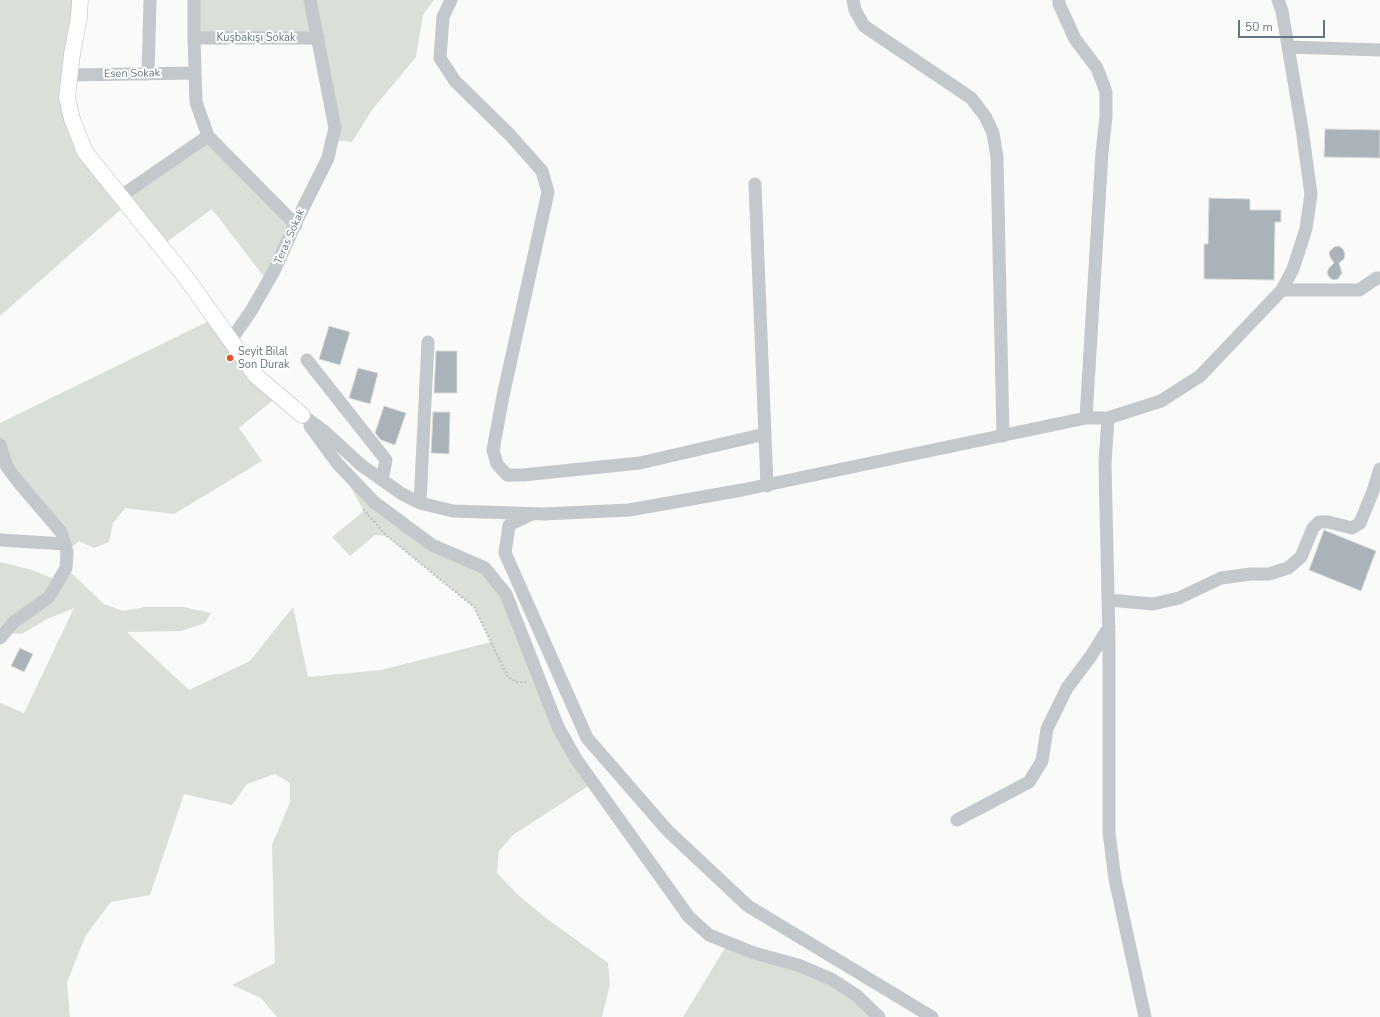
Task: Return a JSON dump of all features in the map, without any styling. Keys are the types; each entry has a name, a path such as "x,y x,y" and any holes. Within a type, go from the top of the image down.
{"main road":[{"path":"80,0 79,17 72,54 67,97 72,119 85,152 186,279 256,376 302,415"}],"street":[{"path":"148,74 150,0"},
{"path":"194,0 196,102 208,136 296,225"},
{"path":"310,0 318,38"},
{"path":"451,0 443,17 440,58 455,80 510,135 542,172 548,192 493,450 497,464 507,475 523,475 640,463 765,434"},
{"path":"853,0 855,10 864,26 971,98 985,116 993,133 997,157 1003,436"},
{"path":"1059,0 1059,4 1075,39 1097,68 1106,92 1106,117 1102,152 1086,418"},
{"path":"302,415 324,431 361,464 382,480 402,494 420,503 452,511 532,514 629,510 767,486 1086,418 1108,418 1161,401 1200,376 1282,290 1293,269 1306,229 1311,194 1302,129 1282,11 1278,0"},
{"name":"Kuşbakışı Sokak","path":"194,38 318,38"},
{"name":"Teras Sokak","path":"230,340 251,311 274,271 328,158 335,128 318,38"},
{"path":"1288,47 1380,50"},
{"name":"Esen Sokak","path":"70,75 195,73"},
{"path":"121,196 208,136"},
{"path":"755,184 767,486"},
{"path":"1282,290 1359,290 1377,278 1380,278"},
{"path":"420,503 428,342"},
{"path":"307,360 386,460 382,480"},
{"path":"302,415 337,463 374,502 432,545 485,568 506,594 558,727 576,759 689,917 709,935 754,953 798,966 831,979 856,995 879,1017"},
{"path":"1108,418 1105,463 1109,600 1109,833 1115,879 1145,1017"},
{"path":"0,445 7,466 20,484 61,532 67,552 66,568 49,597 14,622 0,638"},
{"path":"1109,600 1153,604 1179,598 1222,578 1251,574 1269,574 1288,568 1301,557 1314,528 1319,522 1328,522 1352,528 1360,523 1380,469"},
{"path":"532,514 509,525 505,553 587,738 668,831 748,906 932,1017"},
{"path":"0,540 65,544"},
{"path":"957,820 1029,782 1042,760 1047,729 1067,688 1091,656 1109,627"}],"path":[{"path":"360,504 364,511 387,536 474,607 508,677 517,682 541,682"}],"shaded area":[{"path":"0,0 80,0 72,119 121,196 208,136 296,225 268,282 212,209 161,246 127,204 0,316"},
{"path":"194,0 434,0 423,15 416,57 372,110 352,142 332,140 317,38 194,38"},
{"path":"215,318 279,395 239,428 262,461 174,514 125,508 113,523 109,542 94,548 79,541 67,552 0,445 0,423"},
{"path":"337,463 432,545 471,561 506,594 558,727 593,783 513,835 499,851 497,873 517,894 546,918 608,963 610,984 602,1017 277,1017 261,998 232,985 275,963 272,845 290,802 290,783 275,774 247,784 232,805 184,794 150,895 111,902 86,935 67,982 70,1017 0,1017 0,703 24,713 74,608 47,619 22,634 4,633 0,638 0,562 32,570 59,581 66,568 104,604 123,611 145,607 183,607 211,613 205,623 181,631 127,632 189,690 250,661 293,607 308,677 381,670 491,642 474,607 387,536 375,535 350,556 332,537 364,511"},
{"path":"728,943 798,965 879,1017 683,1017"}],"building":[{"path":"1325,129 1380,130 1380,158 1324,157"},
{"path":"1209,198 1250,199 1250,210 1281,210 1281,222 1275,222 1274,280 1204,279 1204,244 1208,244"},
{"path":"1339,246 1343,249 1345,254 1344,259 1339,263 1342,273 1338,279 1333,280 1327,273 1329,268 1334,263 1329,252 1334,247"},
{"path":"329,326 350,332 340,365 319,359"},
{"path":"436,351 457,351 457,393 434,393"},
{"path":"358,368 378,373 370,404 349,398"},
{"path":"384,406 406,413 395,445 381,440 375,433"},
{"path":"433,412 450,412 449,454 431,453"},
{"path":"1324,530 1376,551 1361,591 1309,570"},
{"path":"20,648 33,654 24,672 11,666"}],"place":[{"name":"Seyit Bilal Son Durak","path":"230,358"}]}
